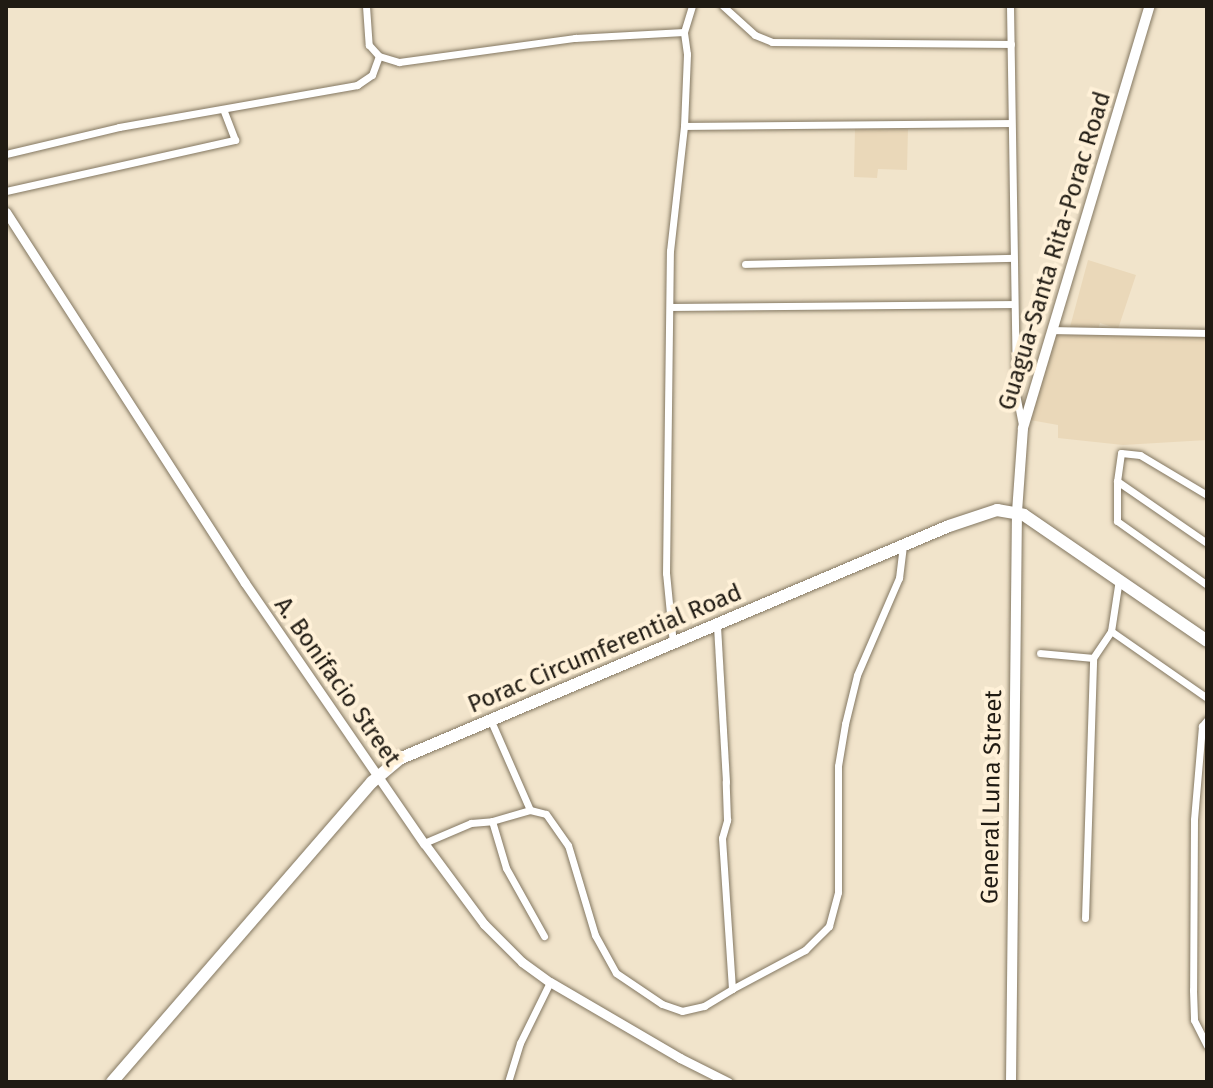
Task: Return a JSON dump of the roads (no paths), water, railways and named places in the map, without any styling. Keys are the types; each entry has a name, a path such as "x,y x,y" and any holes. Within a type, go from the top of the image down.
{"main road":[{"name":"Guagua-Santa Rita-Porac Road","path":"1017,512 1023,428 1150,6"},
{"name":"Porac Circumferential Road","path":"112,1082 378,776 420,749 991,511 1017,512"},
{"path":"1017,512 1207,641"},
{"name":"General Luna Street","path":"1011,1082 1017,512"}],"street":[{"path":"366,6 369,45 379,56 399,62 575,38 684,32"},
{"path":"673,646 666,573 672,307 670,251 684,126 687,54 684,32 692,6"},
{"path":"723,6 755,35 772,42 1011,44"},
{"path":"1010,6 1016,394 1023,428"},
{"path":"6,154 119,127 367,82 379,56"},
{"path":"6,191 235,140 223,109"},
{"path":"684,126 1011,123"},
{"name":"A. Bonifacio Street","path":"6,212 245,583 424,843 502,945 550,982 728,1082"},
{"path":"745,264 1013,258"},
{"path":"672,307 1014,304"},
{"path":"1052,330 1207,333"},
{"path":"1207,495 1140,455 1121,453 1117,521 1207,585"},
{"path":"1117,481 1207,543"},
{"path":"424,843 471,823 492,821 530,810 546,814 568,845 595,935 616,973 662,1004 682,1011 704,1006 805,950 824,934 832,917 838,892 838,766 845,724 857,675 899,578 903,546"},
{"path":"1085,918 1093,658 1111,631 1119,579"},
{"path":"717,626 727,820 722,838 732,989"},
{"path":"1111,631 1207,698"},
{"path":"1040,653 1093,658"},
{"path":"1207,720 1202,726 1197,777 1193,990 1194,1020 1207,1046"},
{"path":"491,721 530,810"},
{"path":"1197,777 1207,784"},
{"path":"492,821 510,876 544,936"},
{"path":"508,1082 520,1043 550,982"}]}
